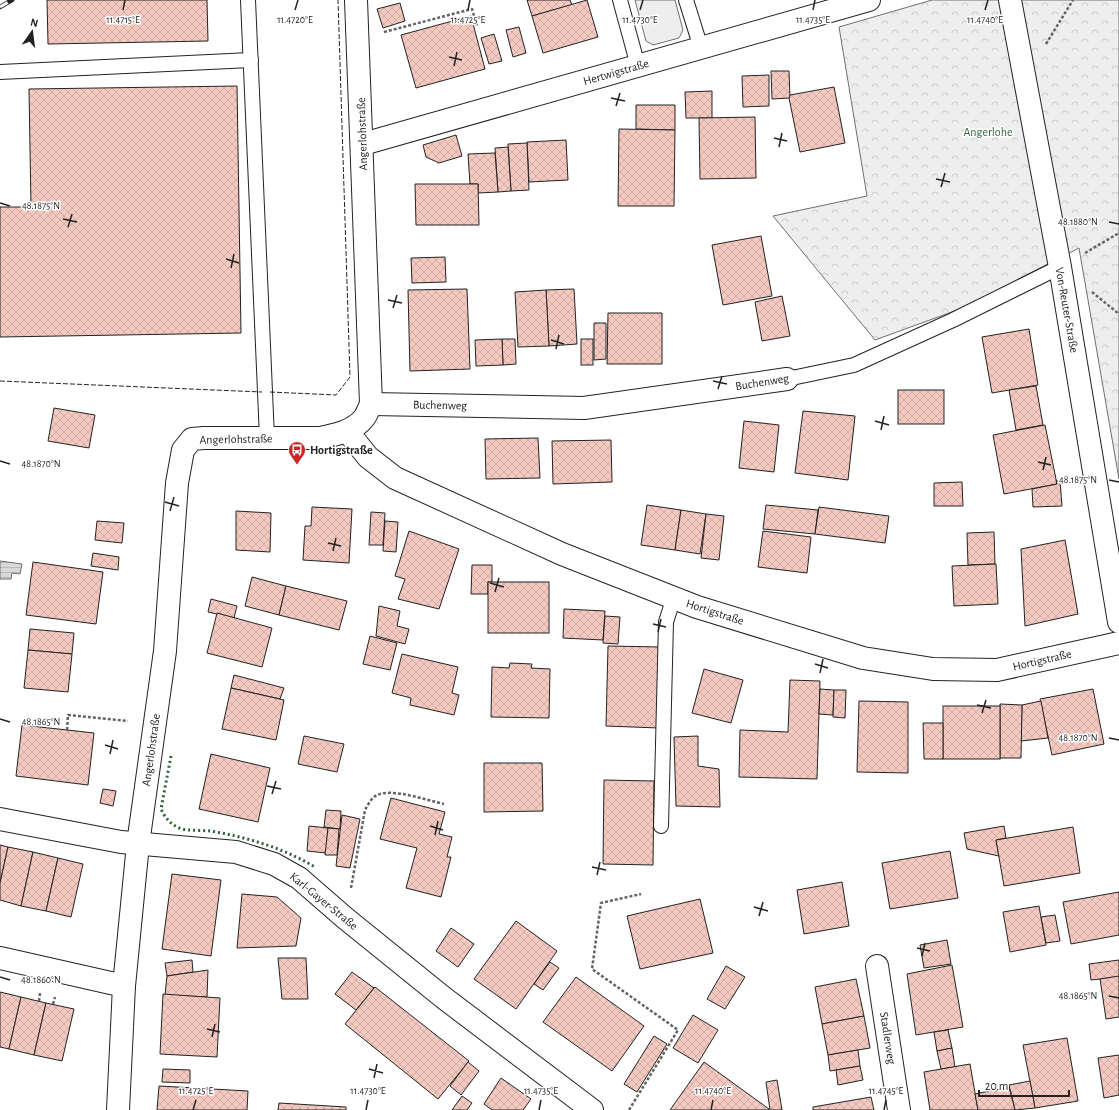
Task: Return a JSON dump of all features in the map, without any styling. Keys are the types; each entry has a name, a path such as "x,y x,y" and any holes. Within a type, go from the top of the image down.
{"street":[{"name":"Angerlohstraße","path":"118,1110 124,986 138,844 165,651 177,483 183,450 192,439 320,438 347,431 364,419 371,404 363,144 356,0"},
{"name":"Hertwigstraße","path":"363,144 869,0"},
{"name":"Von-Reuter-Straße","path":"1010,0 1060,267 1119,622"},
{"name":"Buchenweg","path":"371,404 584,408 787,379"},
{"name":"Hortigstraße","path":"347,431 368,458 395,478 562,554 697,607 863,658 933,670 997,670 1119,643"},
{"name":"Karl-Gayer-Straße","path":"0,819 116,841 236,852 274,864 299,878 346,918 500,1041 592,1110"},
{"path":"0,958 124,986"},
{"name":"Stadlerweg","path":"877,966 900,1110"}],"lane":[{"path":"248,0 266,438"},
{"path":"620,0 638,66"},
{"path":"686,0 701,48"},
{"path":"0,72 251,60"},
{"name":"Buchenweg","path":"787,379 854,365 953,320 1060,267"},
{"path":"661,826 666,622 674,597"}],"path":[{"path":"1024,78 1073,0"},
{"path":"359,39 472,9 477,26"},
{"path":"1060,267 1119,233"},
{"path":"67,730 68,714 136,722"},
{"path":"346,918 365,810 369,802 376,796 394,793 444,804"},
{"path":"628,1110 678,1030 592,969 602,903 641,894"},
{"path":"53,1004 55,996"}],"green space":[{"path":"635,0 675,0 683,30 679,38 653,45 646,41"},
{"name":"Angerlohe","path":"932,0 1119,0 1119,479 1079,248 960,309 875,340 773,216 867,196 839,27"}],"shaded area":[{"path":"0,561 22,564 20,574 12,573 11,579 0,579"}],"building":[{"path":"47,0 207,0 208,41 48,44"},
{"path":"527,0 570,0 572,5 532,16"},
{"path":"587,0 598,37 543,53 532,16"},
{"path":"400,3 405,21 383,28 377,9"},
{"path":"471,16 485,69 416,88 401,35"},
{"path":"519,27 526,53 513,57 506,30"},
{"path":"494,34 502,61 489,64 481,38"},
{"path":"771,71 789,71 790,98 772,99"},
{"path":"769,75 769,106 743,107 742,76"},
{"path":"237,86 241,333 0,337 0,207 31,207 29,89"},
{"path":"834,87 845,143 800,152 789,98 790,95"},
{"path":"712,91 712,118 686,118 685,92"},
{"path":"636,105 675,105 675,130 636,129"},
{"path":"755,117 756,178 700,179 699,118"},
{"path":"619,129 675,130 674,206 618,206"},
{"path":"456,135 462,156 439,163 426,157 423,145"},
{"path":"566,140 568,180 529,182 527,142"},
{"path":"527,143 529,190 511,191 508,144"},
{"path":"508,147 511,191 498,192 495,148"},
{"path":"495,153 498,192 478,193 478,184 470,184 468,154"},
{"path":"415,184 478,184 479,225 416,225"},
{"path":"761,236 772,296 723,305 712,245"},
{"path":"445,257 446,282 412,283 411,258"},
{"path":"467,289 470,369 410,371 408,290"},
{"path":"574,289 577,344 549,346 546,290"},
{"path":"546,290 549,346 518,347 515,292"},
{"path":"782,296 790,336 762,341 755,302"},
{"path":"608,313 662,313 662,364 607,364"},
{"path":"594,323 606,323 606,359 594,360"},
{"path":"1029,329 1038,385 992,393 982,337"},
{"path":"502,339 515,339 516,364 503,365"},
{"path":"502,339 503,365 476,366 475,340"},
{"path":"581,339 593,339 593,365 581,365"},
{"path":"1036,386 1043,425 1016,430 1009,390"},
{"path":"898,390 944,390 944,424 898,424"},
{"path":"54,408 95,415 89,448 48,441"},
{"path":"803,411 855,416 848,480 795,473"},
{"path":"744,421 779,425 774,472 739,468"},
{"path":"1045,425 1057,484 1004,494 993,435"},
{"path":"538,438 540,478 486,479 485,439"},
{"path":"611,440 612,482 553,484 552,441"},
{"path":"1056,481 1060,481 1062,506 1033,507 1032,489 1057,484"},
{"path":"962,482 963,506 934,506 934,483"},
{"path":"647,505 681,510 675,550 641,545"},
{"path":"766,505 818,510 815,534 763,529"},
{"path":"312,507 352,509 349,563 303,560 305,526 311,526"},
{"path":"819,507 889,516 885,543 815,534"},
{"path":"681,510 706,514 700,554 675,550"},
{"path":"236,511 271,513 270,552 236,550"},
{"path":"371,512 385,513 383,545 369,545"},
{"path":"706,514 724,516 719,560 701,558"},
{"path":"97,521 124,523 122,543 95,540"},
{"path":"385,521 398,522 396,552 383,551"},
{"path":"409,531 459,549 439,609 398,599 405,579 395,576"},
{"path":"763,531 811,537 807,573 758,567"},
{"path":"994,532 995,564 968,565 967,533"},
{"path":"1065,540 1078,614 1025,626 1021,549"},
{"path":"93,553 119,557 118,570 91,566"},
{"path":"33,562 103,572 96,624 26,615"},
{"path":"996,564 998,604 954,606 952,566"},
{"path":"472,565 492,565 492,582 488,582 488,594 471,594"},
{"path":"252,577 286,586 279,615 245,606"},
{"path":"488,582 549,582 549,633 488,633"},
{"path":"286,586 347,601 339,630 279,615"},
{"path":"211,599 237,606 234,618 208,612"},
{"path":"379,606 400,611 397,626 409,629 405,644 376,636"},
{"path":"564,609 605,611 603,640 563,638"},
{"path":"217,613 272,628 262,667 207,653"},
{"path":"605,616 620,617 618,644 603,643"},
{"path":"30,629 74,633 72,654 28,650"},
{"path":"370,636 397,643 390,670 363,664"},
{"path":"608,646 661,647 659,728 606,726"},
{"path":"28,650 72,654 68,692 24,688"},
{"path":"402,654 458,667 452,693 459,695 454,715 410,705 411,698 392,693"},
{"path":"510,663 532,664 531,668 550,669 549,718 491,717 492,667 509,668"},
{"path":"704,669 743,680 731,723 692,713"},
{"path":"234,675 284,688 280,699 231,688"},
{"path":"790,680 820,681 817,779 739,777 740,730 788,732"},
{"path":"231,688 284,700 276,740 222,729"},
{"path":"820,689 834,690 833,715 819,714"},
{"path":"1093,689 1104,744 1052,755 1040,699"},
{"path":"834,690 846,690 845,718 833,717"},
{"path":"859,701 908,702 908,773 857,772"},
{"path":"1041,701 1048,738 1021,741 1022,705"},
{"path":"1000,704 1022,705 1021,758 1000,758"},
{"path":"943,706 1000,706 1000,759 943,759"},
{"path":"923,723 943,723 943,759 924,759"},
{"path":"22,725 94,733 88,785 16,776"},
{"path":"304,736 344,744 337,772 298,764"},
{"path":"698,736 698,766 719,769 720,807 676,806 674,737"},
{"path":"211,754 270,768 258,822 199,809"},
{"path":"484,763 542,763 543,811 484,812"},
{"path":"604,780 654,781 653,865 603,864"},
{"path":"103,789 116,791 113,806 100,803"},
{"path":"391,798 445,812 439,834 452,837 447,857 451,857 441,897 406,888 417,848 380,839"},
{"path":"326,810 341,811 340,829 324,827"},
{"path":"342,815 360,819 350,868 336,866"},
{"path":"309,826 328,828 326,853 307,851"},
{"path":"1004,826 1006,838 996,840 999,856 967,849 964,833"},
{"path":"1073,827 1080,873 1004,886 996,840"},
{"path":"328,828 339,829 337,855 325,855"},
{"path":"0,845 8,847 0,883"},
{"path":"8,847 33,852 21,906 0,900 0,883"},
{"path":"950,851 958,898 890,909 882,863"},
{"path":"33,852 58,858 46,911 21,906"},
{"path":"58,858 83,864 71,917 46,911"},
{"path":"172,874 221,880 211,956 162,949"},
{"path":"842,882 849,926 804,934 797,890"},
{"path":"1119,892 1119,935 1071,944 1063,902"},
{"path":"242,894 277,897 301,918 296,946 237,948"},
{"path":"700,899 713,953 640,969 627,916"},
{"path":"1039,906 1046,945 1010,952 1003,912"},
{"path":"1055,915 1060,941 1046,943 1041,917"},
{"path":"516,921 557,951 516,1009 474,979"},
{"path":"451,928 474,944 458,967 436,951"},
{"path":"947,940 951,964 924,968 920,945"},
{"path":"278,958 306,958 308,999 282,999"},
{"path":"192,960 193,972 167,976 165,963"},
{"path":"1119,960 1119,977 1091,980 1089,964"},
{"path":"550,962 559,968 543,990 534,984"},
{"path":"952,965 963,1027 916,1035 907,974"},
{"path":"726,966 745,977 725,1009 707,999"},
{"path":"208,970 207,997 165,995 167,976"},
{"path":"352,972 374,988 356,1010 335,994"},
{"path":"1119,976 1119,1017 1106,1019 1100,979"},
{"path":"576,977 644,1026 612,1071 543,1022"},
{"path":"856,979 864,1016 822,1024 815,987"},
{"path":"375,987 469,1061 438,1099 345,1024"},
{"path":"0,992 21,997 9,1049 0,1047"},
{"path":"163,994 220,998 217,1057 160,1054"},
{"path":"21,997 46,1003 34,1055 9,1049"},
{"path":"46,1003 74,1009 62,1061 34,1055"},
{"path":"693,1015 718,1030 698,1063 673,1048"},
{"path":"864,1016 870,1048 828,1055 822,1024"},
{"path":"948,1030 952,1048 937,1051 934,1032"},
{"path":"654,1036 667,1044 637,1092 624,1084"},
{"path":"1067,1038 1078,1101 1035,1108 1023,1045"},
{"path":"952,1048 955,1067 941,1069 937,1051"},
{"path":"858,1050 860,1066 830,1071 828,1055"},
{"path":"1119,1055 1119,1095 1104,1098 1098,1058"},
{"path":"468,1062 479,1071 461,1095 450,1086"},
{"path":"704,1062 769,1109 769,1110 670,1110"},
{"path":"970,1064 978,1110 930,1110 924,1072"},
{"path":"860,1066 863,1080 838,1085 836,1070"},
{"path":"163,1069 190,1070 190,1083 162,1082"},
{"path":"501,1078 531,1099 523,1110 492,1110 484,1104"},
{"path":"777,1080 782,1110 770,1110 766,1082"},
{"path":"1030,1081 1035,1108 1015,1110 1009,1085"},
{"path":"159,1086 248,1091 247,1110 157,1110"},
{"path":"1009,1087 1015,1110 978,1110 975,1094"},
{"path":"462,1096 472,1103 467,1110 452,1110"},
{"path":"871,1097 874,1110 813,1110 813,1107"},
{"path":"279,1103 346,1107 346,1110 278,1110"}],"railway":[{"path":"0,7 12,0"}],"hedge":[{"path":"171,756 161,809 172,824 182,829 210,831 238,836 290,854 315,867"}],"fence":[{"path":"270,392 336,395 350,377 338,0"},
{"path":"0,381 262,392"}],"place":[{"name":"Hortigstraße","path":"297,465"}]}
